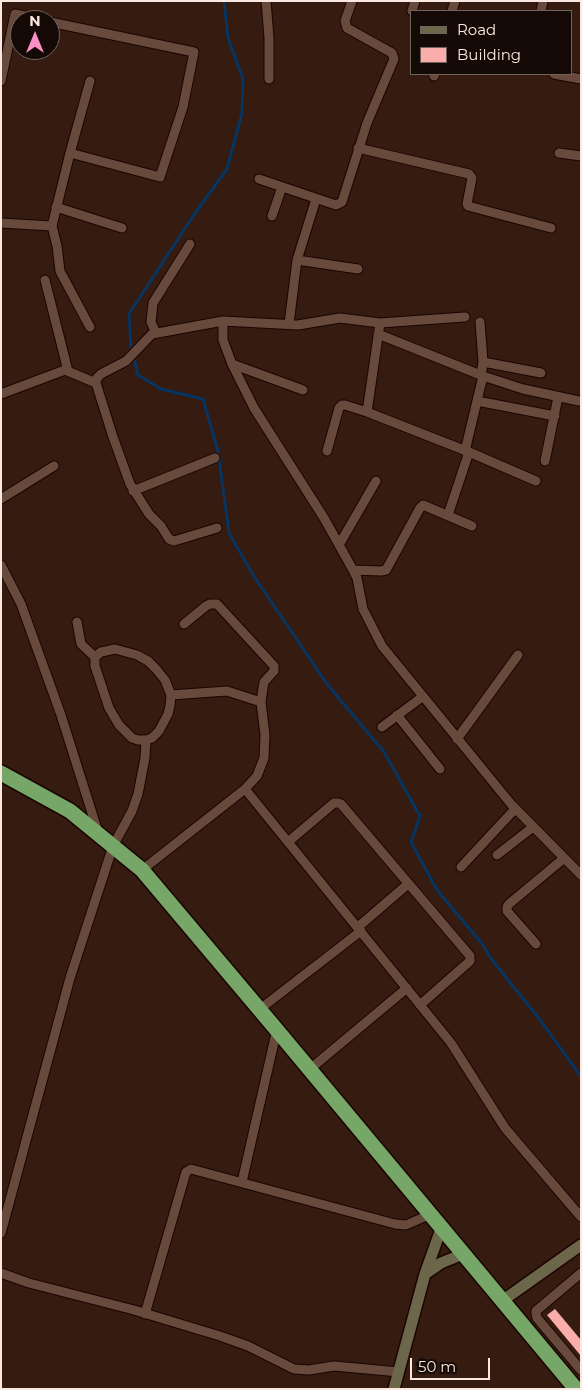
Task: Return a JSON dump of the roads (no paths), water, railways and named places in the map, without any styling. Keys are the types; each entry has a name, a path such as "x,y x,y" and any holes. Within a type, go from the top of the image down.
{"highway":[{"path":"1,773 70,811 142,870 277,1029 431,1214 441,1229 576,1389"}],"street":[{"path":"266,1 269,38 269,79"},
{"path":"259,179 316,199 336,205 340,204 358,148 394,56 392,53 347,28 345,21 352,1"},
{"path":"60,24 194,52 183,107 160,177 70,153"},
{"path":"1,81 10,38"},
{"path":"558,75 581,80"},
{"path":"90,81 52,226 60,271 90,327"},
{"path":"358,148 469,174 472,178 468,206 551,228"},
{"path":"559,153 581,156"},
{"path":"272,216 282,187"},
{"path":"289,324 297,260 316,199"},
{"path":"56,207 122,228"},
{"path":"1,223 52,226"},
{"path":"154,334 151,322 153,304 190,244"},
{"path":"297,260 358,270"},
{"path":"45,280 67,363 65,370"},
{"path":"217,528 174,541 169,540 161,526 149,514 130,484 96,383 97,378 101,374 126,361 154,334 223,321 298,325 340,318 380,323 465,317"},
{"path":"223,321 223,340 232,364 254,408 324,518 353,570 357,578 363,609 382,646 515,809 581,875"},
{"path":"448,515 467,451 482,376 484,362 480,322"},
{"path":"367,412 380,323"},
{"path":"378,334 482,376 523,389 580,401"},
{"path":"484,362 541,373"},
{"path":"232,364 303,390"},
{"path":"1,394 65,370 96,383"},
{"path":"545,461 558,397"},
{"path":"477,401 555,416"},
{"path":"327,451 339,408 345,405 467,451 536,481"},
{"path":"134,491 215,458"},
{"path":"1,499 54,466"},
{"path":"339,545 376,481"},
{"path":"353,570 386,570 420,508 424,506 472,526"},
{"path":"1,565 21,604 61,715 99,835"},
{"path":"142,870 245,789 257,776 264,758 265,735 261,702 264,682 274,670 274,666 217,604 206,606 184,624"},
{"path":"76,622 81,644 95,657 98,677 109,708 119,725 132,738 138,740 152,738 163,726 170,706 171,695 165,680 148,661 137,655 115,649 101,652 95,657"},
{"path":"457,739 518,655"},
{"path":"171,695 227,692 261,702"},
{"path":"382,727 422,697"},
{"path":"397,715 440,769"},
{"path":"1,1233 70,978 113,846 132,811 138,794 145,758 146,740"},
{"path":"245,789 451,1043 505,1128 581,1217"},
{"path":"288,842 334,803 338,803 471,959 420,1005"},
{"path":"461,867 515,809"},
{"path":"497,855 533,827"},
{"path":"536,944 508,911 507,907 564,858"},
{"path":"260,1009 359,929 408,884"},
{"path":"310,1069 407,988"},
{"path":"242,1182 277,1029"},
{"path":"145,1314 190,1168 395,1224 406,1225 431,1214"},
{"path":"394,1389 425,1274 441,1229"},
{"path":"502,1300 581,1245"},
{"path":"425,1274 440,1263 463,1254"},
{"path":"1,1273 29,1284 145,1314 220,1336 248,1346 294,1369 309,1370 334,1366 399,1372"},
{"path":"581,1273 536,1313 537,1318 581,1370"}],"waterway":[{"path":"224,1 228,38 243,79 242,113 227,169 193,216 129,314 131,347 138,375 161,389 203,399 218,451 229,533 253,575 327,684 384,752 420,816 411,842 437,890 483,945 492,960 541,1021 581,1077"}]}
